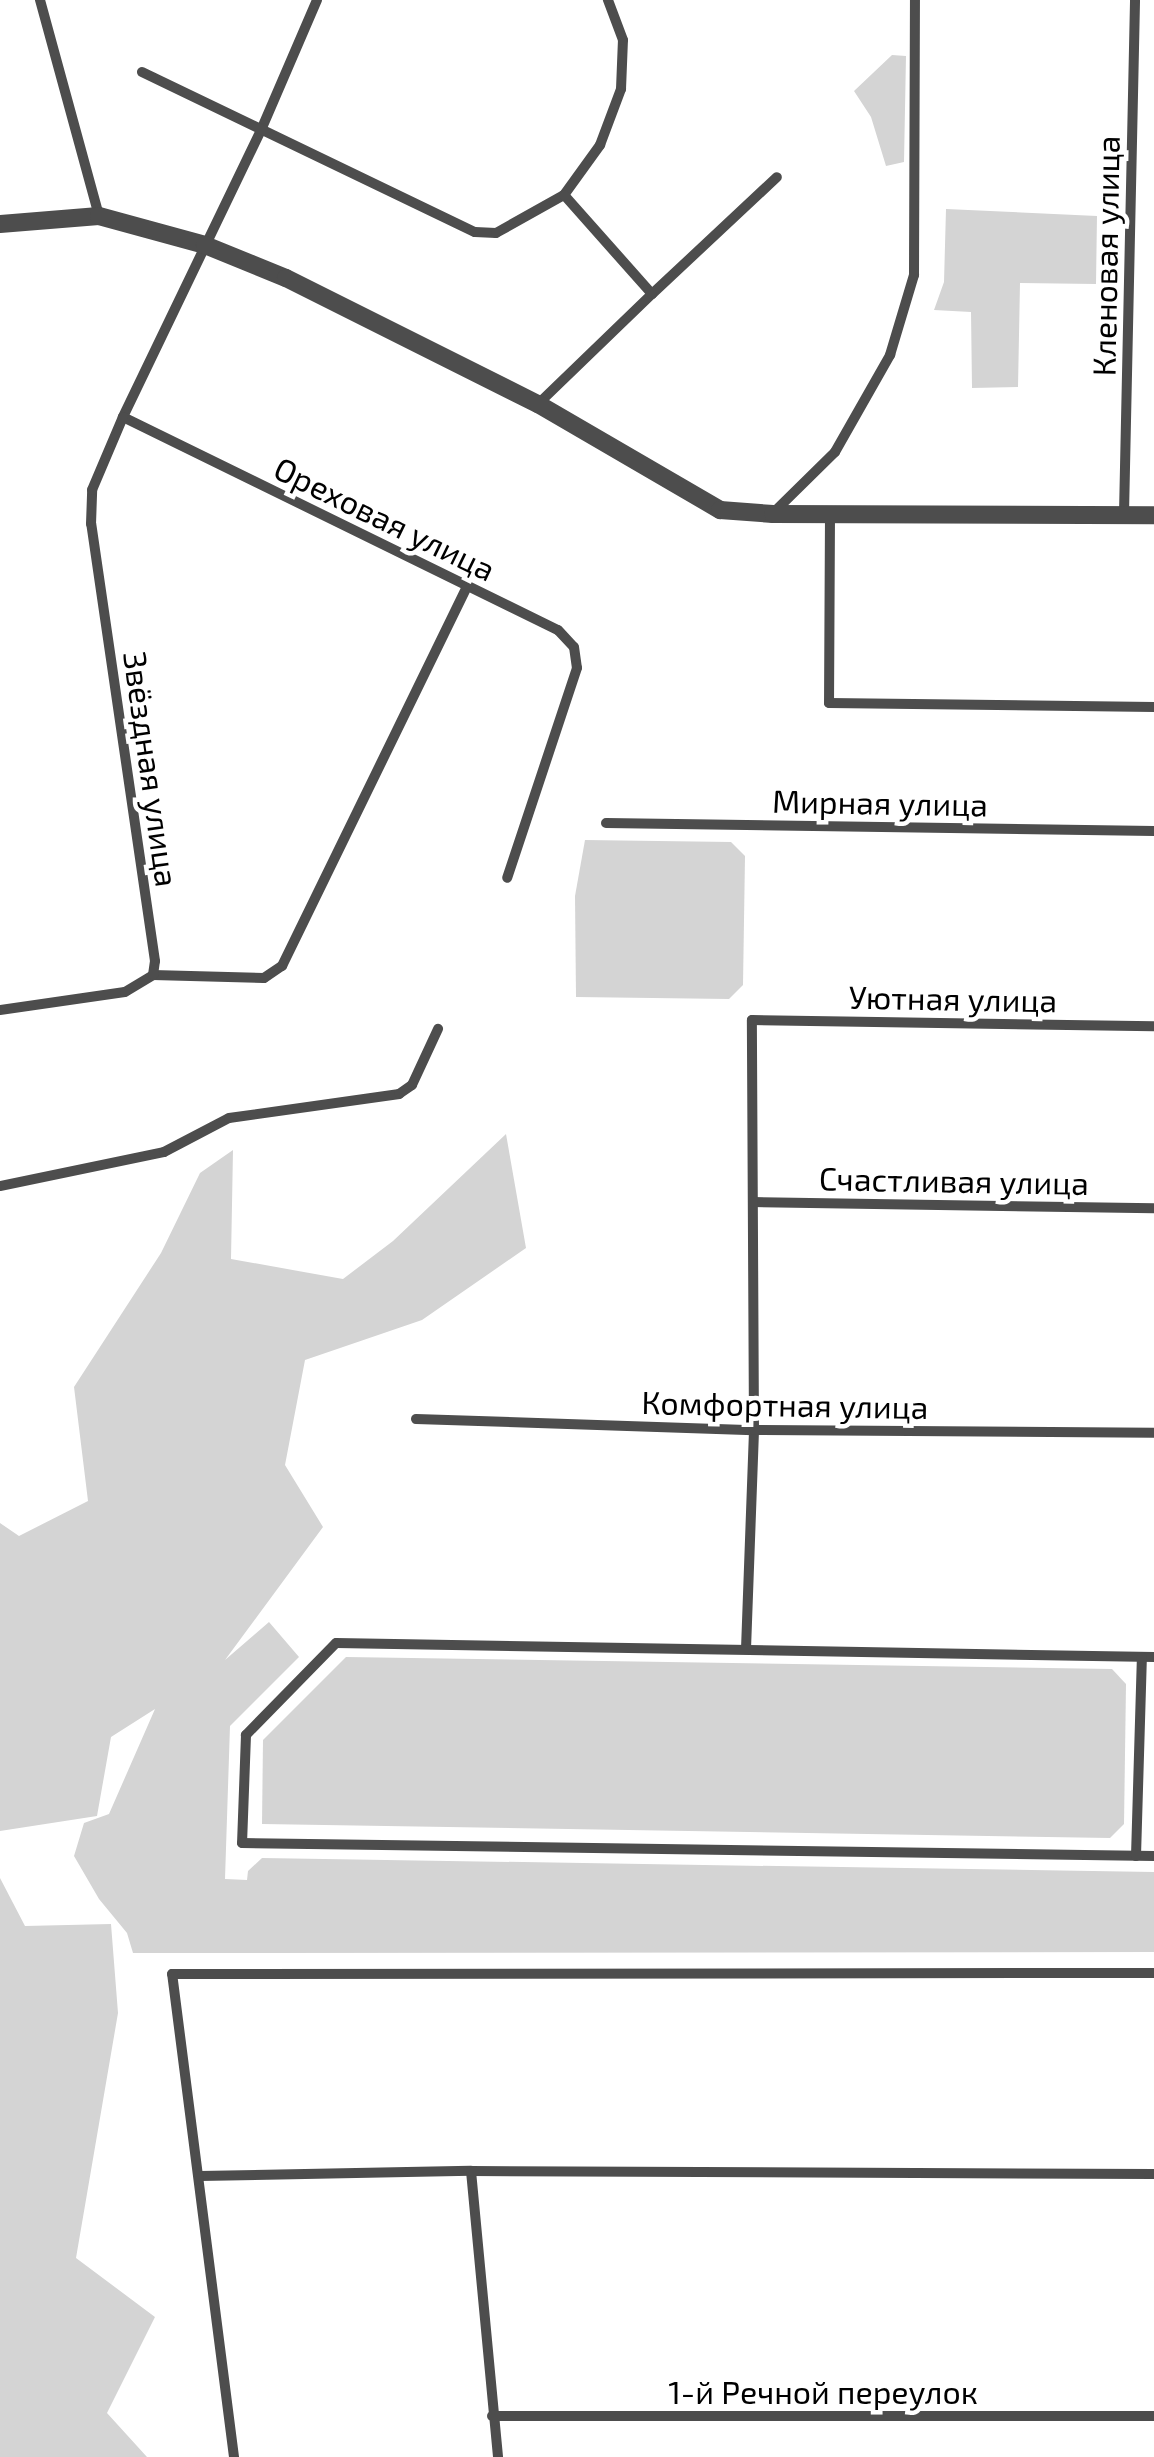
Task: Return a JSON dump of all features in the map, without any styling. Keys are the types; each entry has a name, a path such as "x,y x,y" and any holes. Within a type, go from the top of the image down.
{"street":[{"path":"40,0 100,216"},
{"path":"123,417 262,128 317,0"},
{"path":"142,72 475,232 496,233 564,195 600,146 621,89 623,40 608,0"},
{"path":"772,514 835,452 890,355 914,274 915,0"},
{"name":"Кленовая улица","path":"1124,514 1135,0"},
{"path":"538,404 777,177"},
{"path":"564,195 652,294"},
{"path":"0,224 100,216 205,245 286,278 538,404 720,510 830,515 1154,516"},
{"name":"Ореховая улица","path":"123,417 558,630 574,646 578,668 506,878"},
{"name":"Звёздная улица","path":"123,417 92,490 91,524 155,961 153,976"},
{"path":"830,515 828,703 1154,707"},
{"path":"0,1010 124,992 153,976 264,978 282,966 467,586"},
{"name":"Мирная улица","path":"606,823 1154,831"},
{"name":"Уютная улица","path":"753,1202 752,1020 1154,1026"},
{"path":"0,1186 164,1152 228,1118 399,1094 412,1085 438,1029"},
{"path":"746,1649 754,1430 753,1202"},
{"name":"Счастливая улица","path":"753,1202 1154,1208"},
{"name":"Комфортная улица","path":"416,1419 754,1430 1154,1433"},
{"path":"1136,1856 1148,1657 336,1643 246,1736 242,1843 1136,1856 1154,1856"},
{"path":"234,2457 172,1974 1154,1972"},
{"path":"200,2176 472,2171 1154,2174"},
{"path":"472,2171 498,2457"},
{"name":"1-й Речной переулок","path":"492,2416 1154,2416"}],"shaded area":[{"path":"892,55 906,56 904,162 886,166 871,117 854,91"},
{"path":"946,209 1097,216 1096,284 1020,283 1018,387 972,388 971,312 934,310 944,282"},
{"path":"585,840 731,842 745,856 743,985 729,999 576,997 575,896"},
{"path":"506,1134 526,1248 422,1320 305,1360 285,1465 323,1527 225,1660 269,1622 299,1657 230,1726 225,1879 247,1880 248,1871 262,1858 1154,1872 1154,1952 133,1953 127,1933 99,1899 74,1856 84,1823 109,1814 155,1709 111,1737 97,1816 0,1831 0,1523 19,1536 88,1501 74,1387 161,1253 200,1173 233,1150 231,1259 343,1279 393,1241"},
{"path":"346,1657 1112,1669 1126,1684 1124,1824 1110,1838 262,1824 263,1740"},
{"path":"0,1878 25,1926 111,1924 118,2013 76,2258 155,2317 107,2413 147,2457 0,2457"}]}
